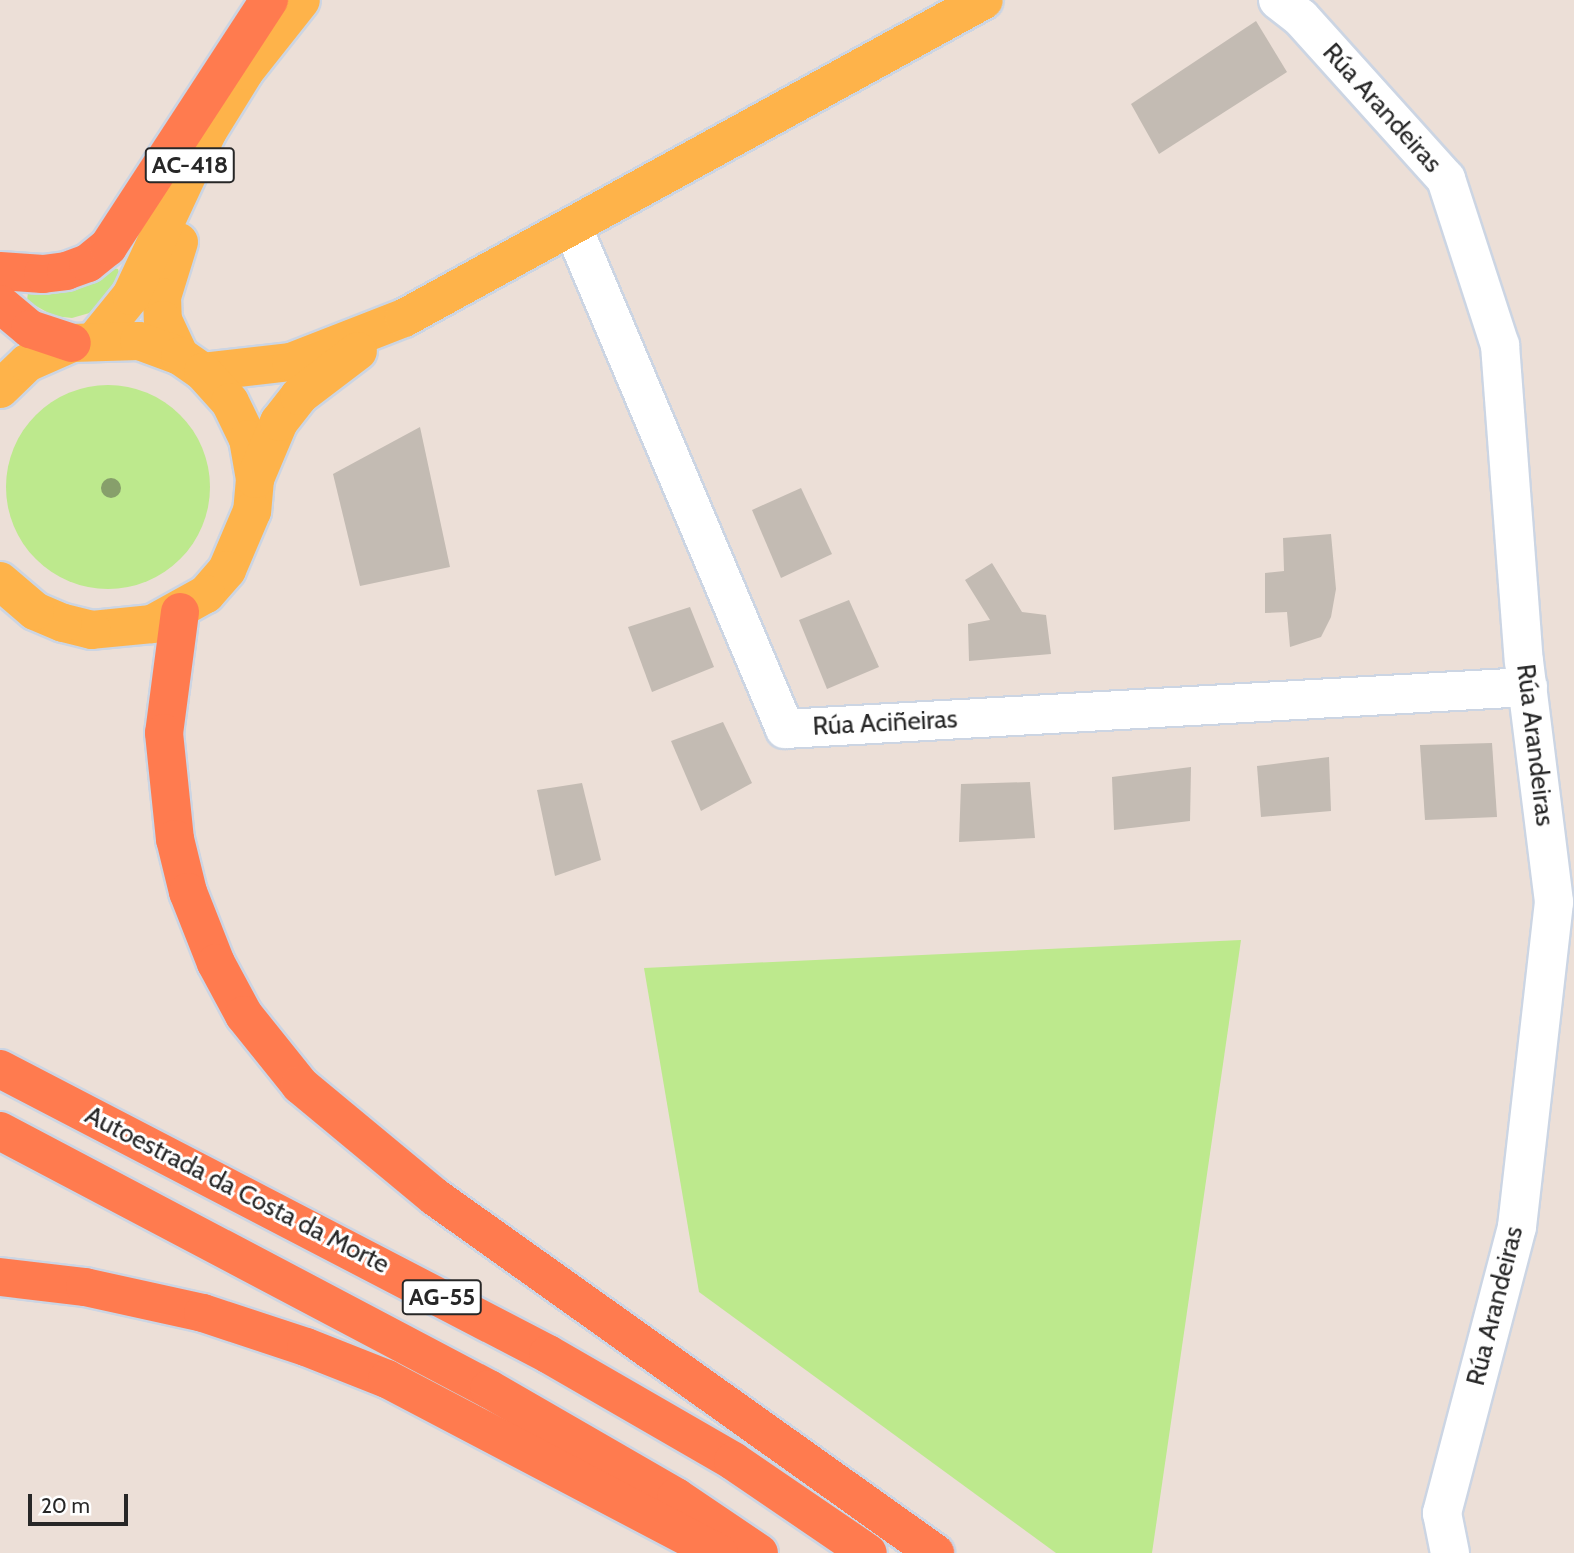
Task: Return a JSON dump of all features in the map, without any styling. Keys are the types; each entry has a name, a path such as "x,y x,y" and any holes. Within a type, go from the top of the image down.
{"highway":[{"path":"0,271 66,271 88,263 108,247 270,0"},
{"path":"0,304 30,329 84,341"},
{"path":"180,612 164,733 172,815 188,892 216,963 244,1014 300,1085 435,1197 935,1553"},
{"name":"Autoestrada da Costa da Morte","path":"0,1069 548,1354 733,1461 868,1553"},
{"name":"AG-55","path":"0,1131 488,1389 676,1497 759,1553"},
{"path":"0,1277 85,1287 190,1310 306,1348 387,1379 719,1553"}],"main road":[{"name":"AC-418","path":"84,341 131,296 208,131 246,71 301,0"},
{"name":"AC-418","path":"191,364 163,320 162,297 182,234 244,104 313,0"},
{"path":"191,364 291,362 404,318 573,228 984,0"},
{"path":"255,479 279,422 299,396 404,318"},
{"path":"0,389 27,363 84,341 139,341 191,364 230,402 248,439 255,479 252,511 227,570 206,594 180,612 122,630 92,630 35,611 3,590"}],"street":[{"name":"Rúa Arandeiras","path":"1278,0 1301,18 1447,180 1500,345 1528,687 1554,902 1517,1227 1442,1513 1450,1553"},
{"name":"Rúa Aciñeiras","path":"573,228 785,729 1528,687"}],"green space":[{"path":"113,268 118,269 120,277 93,312 72,318 54,316 27,301 28,292 92,278"},
{"path":"108,385 147,393 165,402 180,415 193,430 202,448 210,487 202,526 193,544 180,559 165,572 147,581 108,589 69,581 51,572 36,559 23,544 14,526 6,487 14,448 23,430 36,415 51,402 69,393"},
{"path":"1241,940 1152,1553 1056,1553 699,1292 644,968"}],"building":[{"path":"1256,21 1287,72 1159,154 1131,104"},
{"path":"420,427 450,567 360,586 333,474"},
{"path":"801,488 832,554 781,578 752,510"},
{"path":"1331,534 1336,589 1331,617 1321,637 1290,647 1287,612 1265,613 1265,573 1284,571 1283,538"},
{"path":"992,563 1022,612 1046,615 1051,654 969,661 968,624 990,620 965,580"},
{"path":"849,600 879,667 827,689 799,620"},
{"path":"690,607 714,667 652,692 628,627"},
{"path":"723,722 752,783 701,811 671,741"},
{"path":"1492,743 1497,817 1425,820 1420,745"},
{"path":"1329,757 1331,811 1261,817 1257,766"},
{"path":"1191,767 1190,821 1114,830 1112,777"},
{"path":"1030,782 1035,838 959,842 961,784"},
{"path":"582,783 601,860 555,876 537,790"}]}
